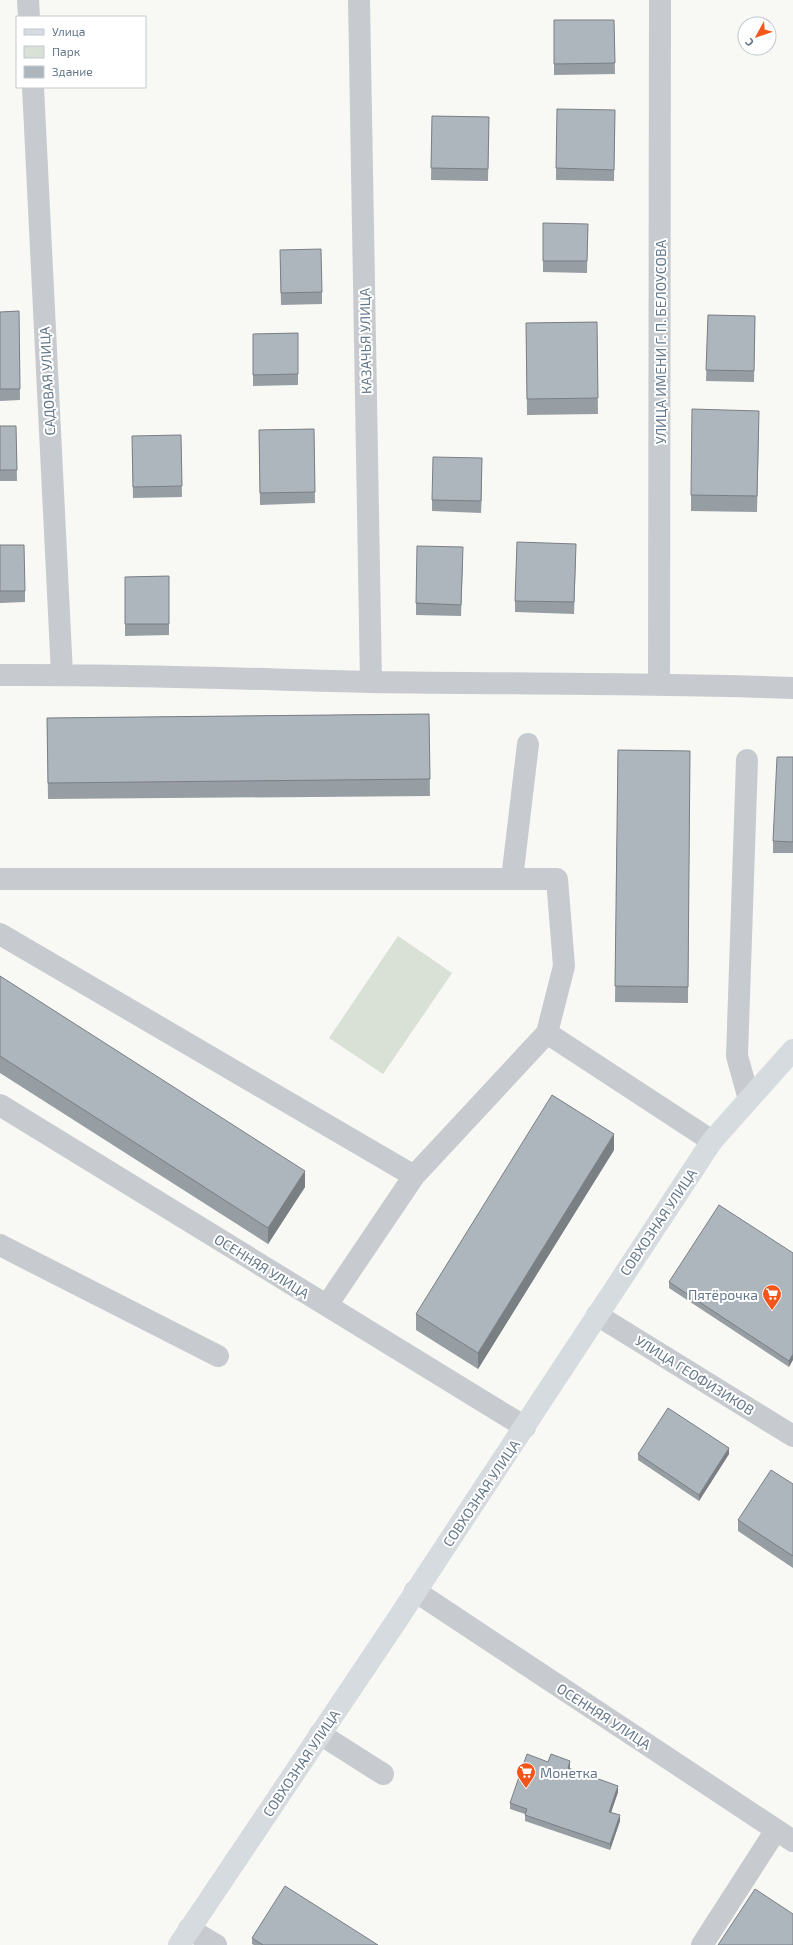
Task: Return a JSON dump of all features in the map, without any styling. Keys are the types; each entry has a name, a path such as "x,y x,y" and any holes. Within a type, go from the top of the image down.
{"main road":[{"name":"СОВХОЗНАЯ УЛИЦА","path":"184,1937 525,1427 712,1141 793,1050"}],"street":[{"path":"28,0 29,16"},
{"name":"КАЗАЧЬЯ УЛИЦА","path":"359,0 371,682"},
{"name":"УЛИЦА ИМЕНИ Г. П. БЕЛОУСОВА","path":"659,684 660,0"},
{"name":"САДОВАЯ УЛИЦА","path":"33,88 62,674"},
{"path":"0,674 62,674 371,682 659,684 793,688"},
{"path":"512,879 528,744"},
{"path":"747,760 737,1056 749,1099"},
{"path":"0,879 557,879 564,966 547,1033 414,1176 327,1306"},
{"path":"0,934 414,1176"},
{"path":"547,1033 712,1141"},
{"name":"ОСЕННЯЯ УЛИЦА","path":"0,1105 525,1427"},
{"path":"0,1245 218,1356"},
{"name":"УЛИЦА ГЕОФИЗИКОВ","path":"597,1315 793,1436"},
{"name":"ОСЕННЯЯ УЛИЦА","path":"416,1591 785,1835"},
{"path":"320,1734 383,1774"},
{"path":"702,1945 785,1835"},
{"path":"184,1937 216,1945"}],"green space":[{"path":"398,936 452,973 383,1074 329,1038"}],"building":[{"path":"554,20 614,20 615,63 554,64"},
{"path":"557,109 615,110 614,170 556,168"},
{"path":"432,116 489,117 488,169 431,168"},
{"path":"543,223 588,224 587,261 543,261"},
{"path":"321,249 322,292 281,293 280,250"},
{"path":"19,311 20,389 0,389 0,312"},
{"path":"708,315 755,316 754,371 706,370"},
{"path":"597,322 598,398 527,399 526,323"},
{"path":"298,333 298,374 253,375 253,334"},
{"path":"692,409 759,411 757,496 691,495"},
{"path":"0,426 16,426 17,470 0,470"},
{"path":"314,429 315,492 260,493 259,430"},
{"path":"181,435 182,486 133,487 132,436"},
{"path":"433,457 482,458 481,501 432,500"},
{"path":"517,542 576,544 574,602 515,601"},
{"path":"0,545 24,545 25,591 0,591"},
{"path":"417,546 463,547 461,605 416,603"},
{"path":"169,576 169,624 125,624 125,577"},
{"path":"429,714 430,779 48,783 47,718"},
{"path":"618,750 690,751 688,987 615,986"},
{"path":"777,757 793,757 793,842 773,841"},
{"path":"0,976 305,1171 268,1228 0,1056"},
{"path":"552,1095 614,1134 478,1353 416,1314"},
{"path":"719,1205 793,1253 793,1354 789,1361 669,1282"},
{"path":"668,1408 729,1448 699,1495 638,1454"},
{"path":"771,1470 793,1484 793,1556 738,1520"},
{"path":"527,1754 548,1762 551,1754 570,1761 568,1768 618,1786 609,1812 620,1815 610,1844 525,1815 527,1809 510,1803"},
{"path":"285,1886 378,1945 263,1945 252,1938"},
{"path":"755,1889 793,1914 793,1945 718,1945"}],"place":[{"name":"Пятёрочка","path":"772,1311"},
{"name":"Монетка","path":"526,1789"}]}
